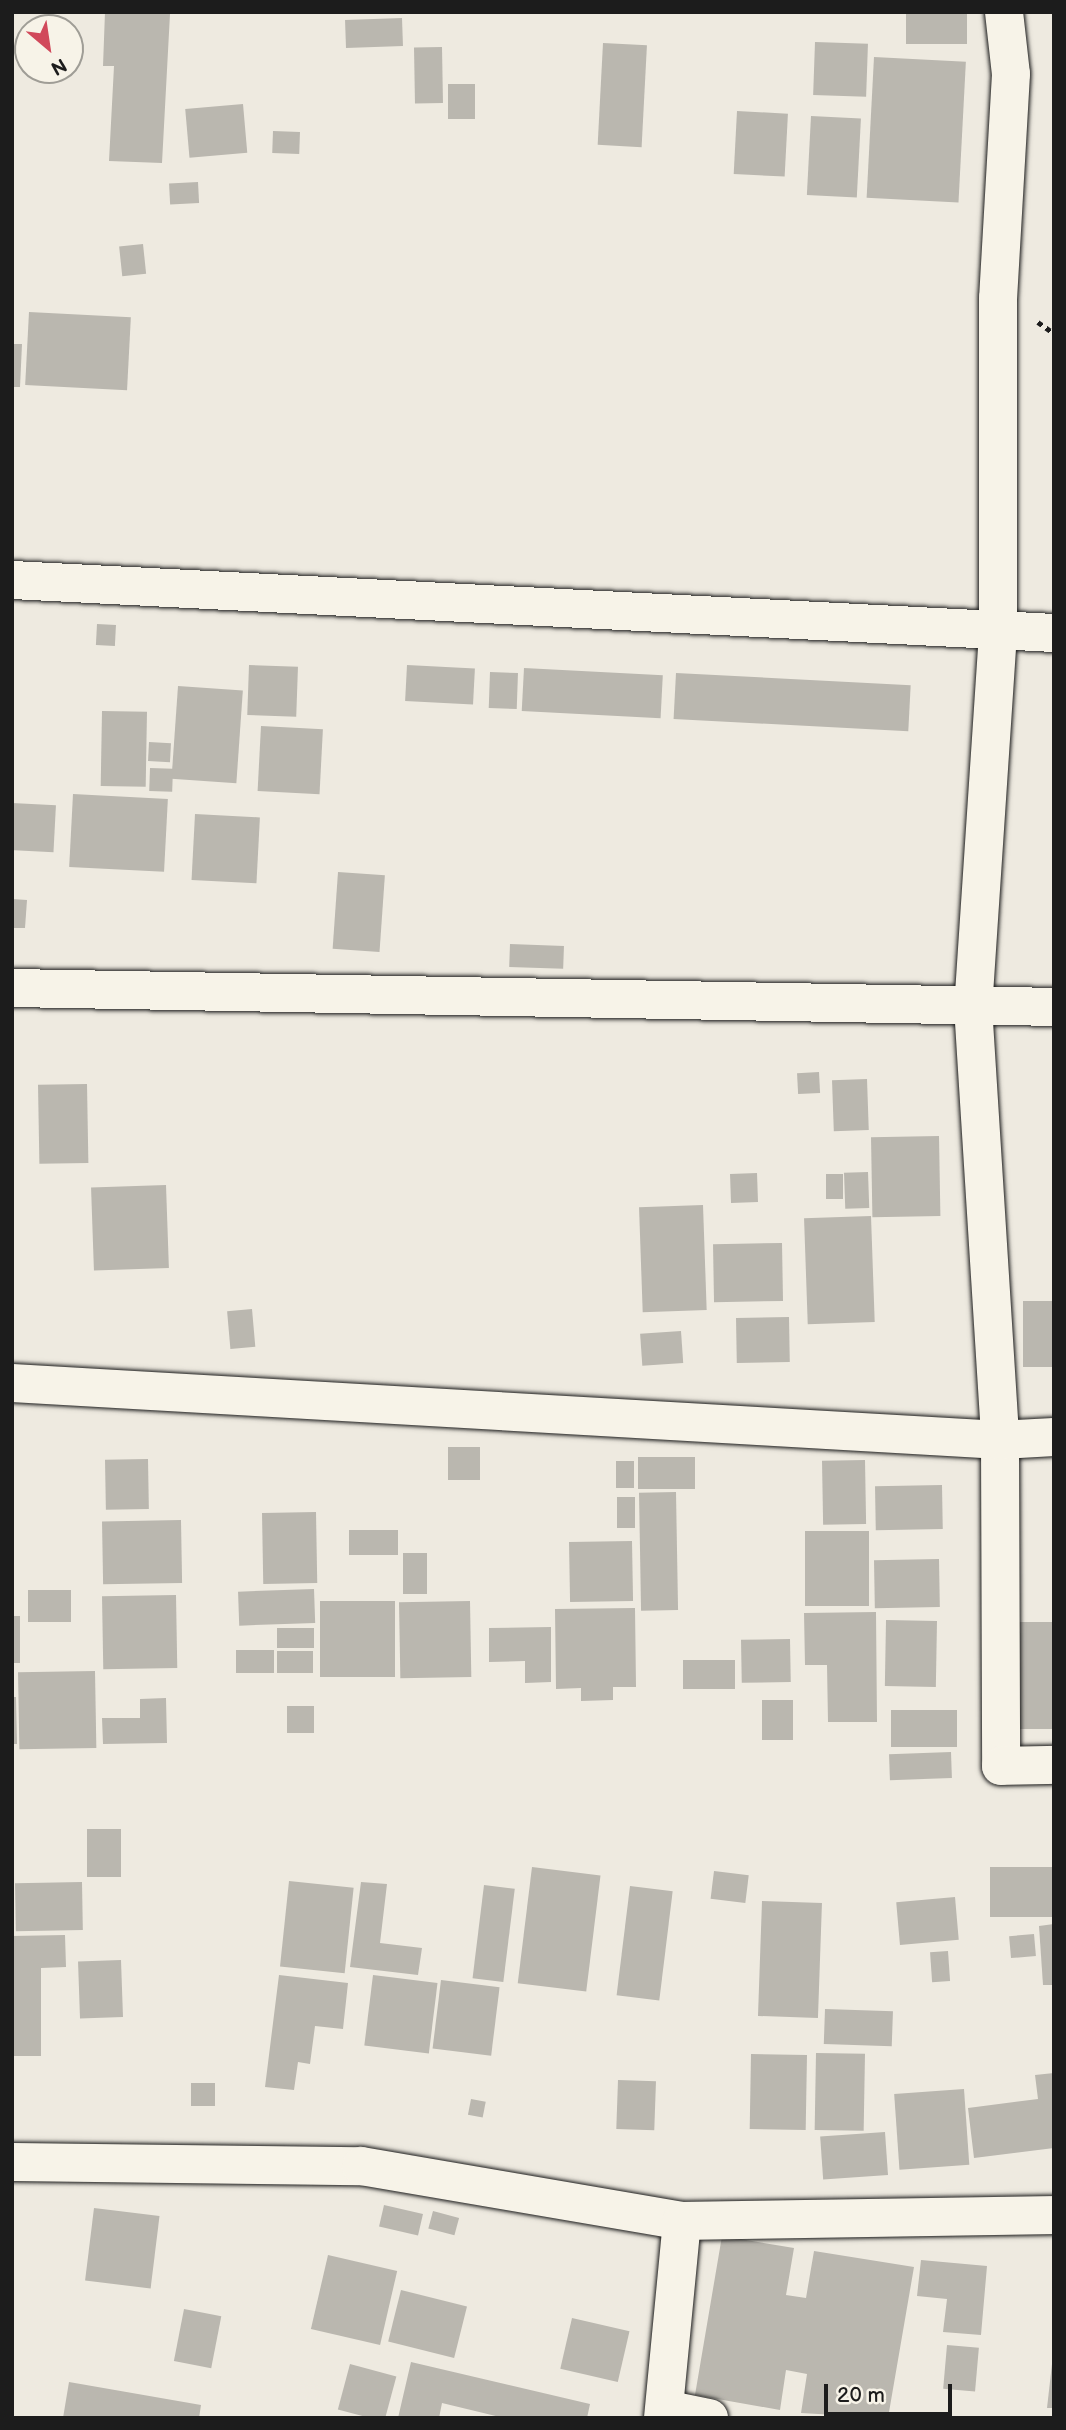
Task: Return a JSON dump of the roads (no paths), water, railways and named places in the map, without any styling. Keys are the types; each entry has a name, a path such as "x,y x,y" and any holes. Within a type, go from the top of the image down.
{"street":[{"path":"1004,12 1011,74 999,298 998,633 973,1006 1000,1440 1001,1766 1054,1765"},
{"path":"12,580 998,633 1054,633"},
{"path":"12,988 1054,1007"},
{"path":"12,1383 1000,1440 1054,1437"},
{"path":"12,2162 360,2166 682,2221 1054,2214"},
{"path":"682,2221 664,2414 709,2418"}]}
